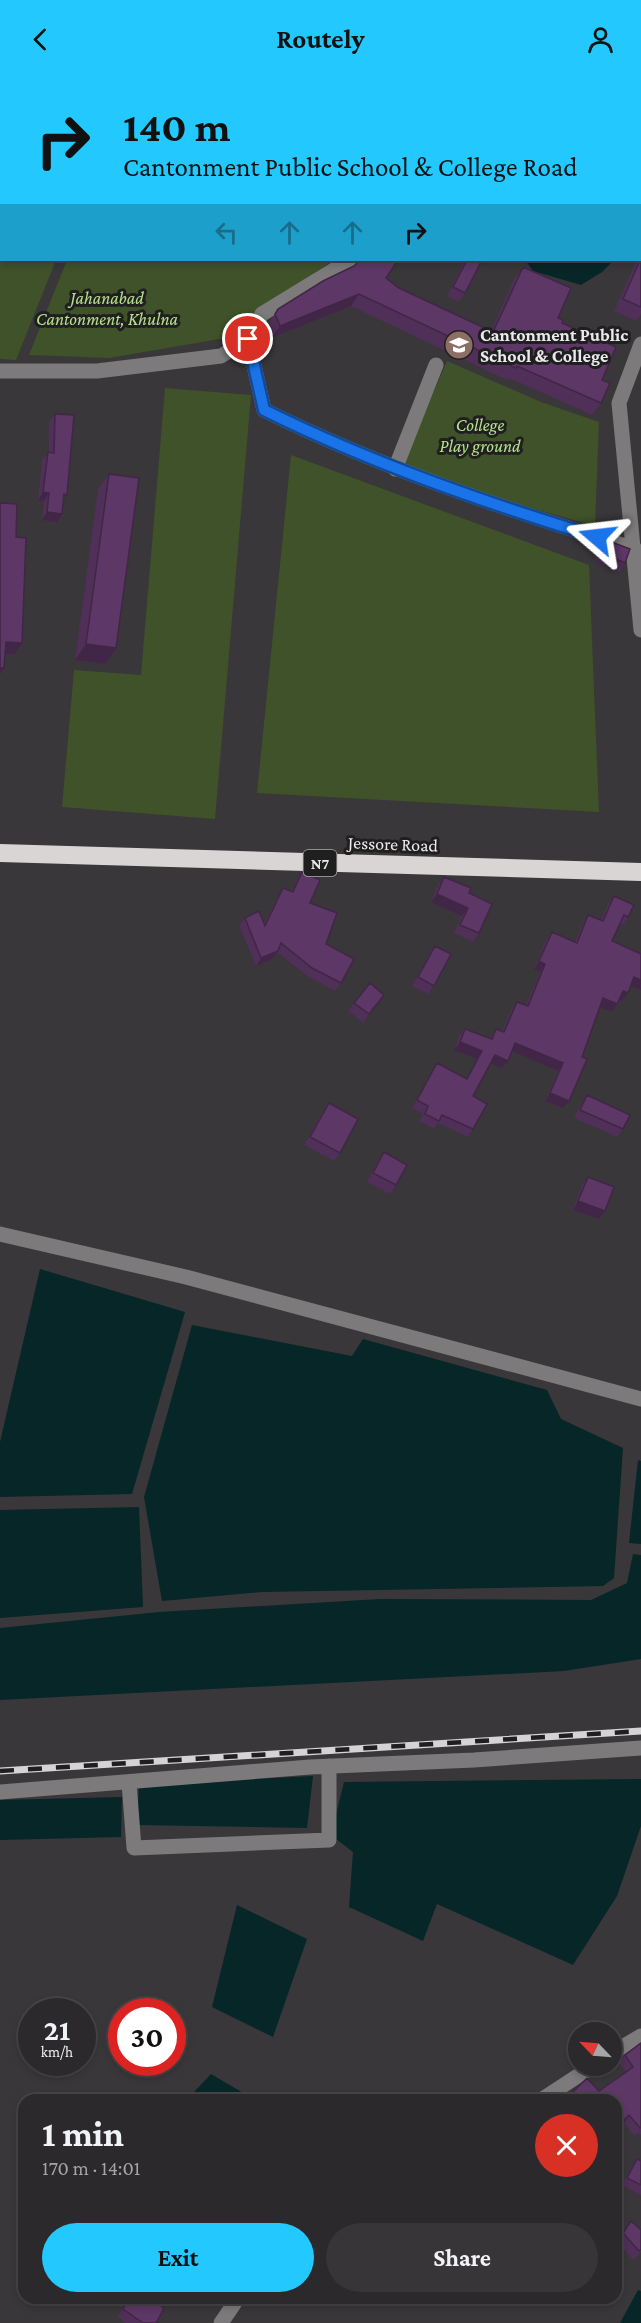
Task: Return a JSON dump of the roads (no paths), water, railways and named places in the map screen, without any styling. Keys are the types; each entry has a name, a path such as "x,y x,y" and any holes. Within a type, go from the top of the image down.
{"highway":[{"name":"Jessore Road","path":"0,853 641,872"}],"street":[{"path":"0,371 97,371 221,356 248,339 262,314 348,261"},
{"path":"248,339 264,410 319,437 395,469 541,520 635,549"},
{"path":"641,344 619,403 635,549 641,630"},
{"path":"395,469 436,365"},
{"path":"0,1234 186,1277 641,1399"},
{"path":"0,1792 329,1766 474,1760 641,1748"},
{"path":"129,1782 134,1848 328,1840 329,1766"},
{"path":"622,2047 641,2036"},
{"path":"550,2094 578,2076"},
{"path":"220,2323 234,2304"}],"water":[{"path":"526,261 613,261 602,272 581,285 533,271"},
{"path":"40,1269 185,1312 132,1494 0,1497 0,1442"},
{"path":"192,1325 352,1356 363,1339 547,1390 561,1419 623,1448 614,1578 603,1586 262,1592 162,1601 144,1497"},
{"path":"638,1460 641,1461 641,1544 629,1543"},
{"path":"139,1507 143,1607 0,1618 0,1510"},
{"path":"633,1554 641,1555 641,1659 564,1671 0,1700 0,1628 159,1612 380,1599 591,1600 627,1583"},
{"path":"313,1776 307,1828 137,1825 139,1785"},
{"path":"641,1779 641,1826 617,1896 573,1965 437,1904 423,1941 349,1907 353,1852 331,1835 344,1782"},
{"path":"122,1797 121,1837 0,1840 0,1800"},
{"path":"237,1905 307,1939 273,2037 212,2007"},
{"path":"211,2074 245,2094 194,2094"},
{"path":"638,2290 641,2291 641,2323 620,2323"}],"railway":[{"path":"0,1771 641,1731"}],"place":[{"name":"Cantonment Public School & College","path":"459,345"}],"park label":[{"name":"Jahanabad Cantonment, Khulna","path":"107,308"},
{"name":"College Play ground","path":"480,435"}]}
